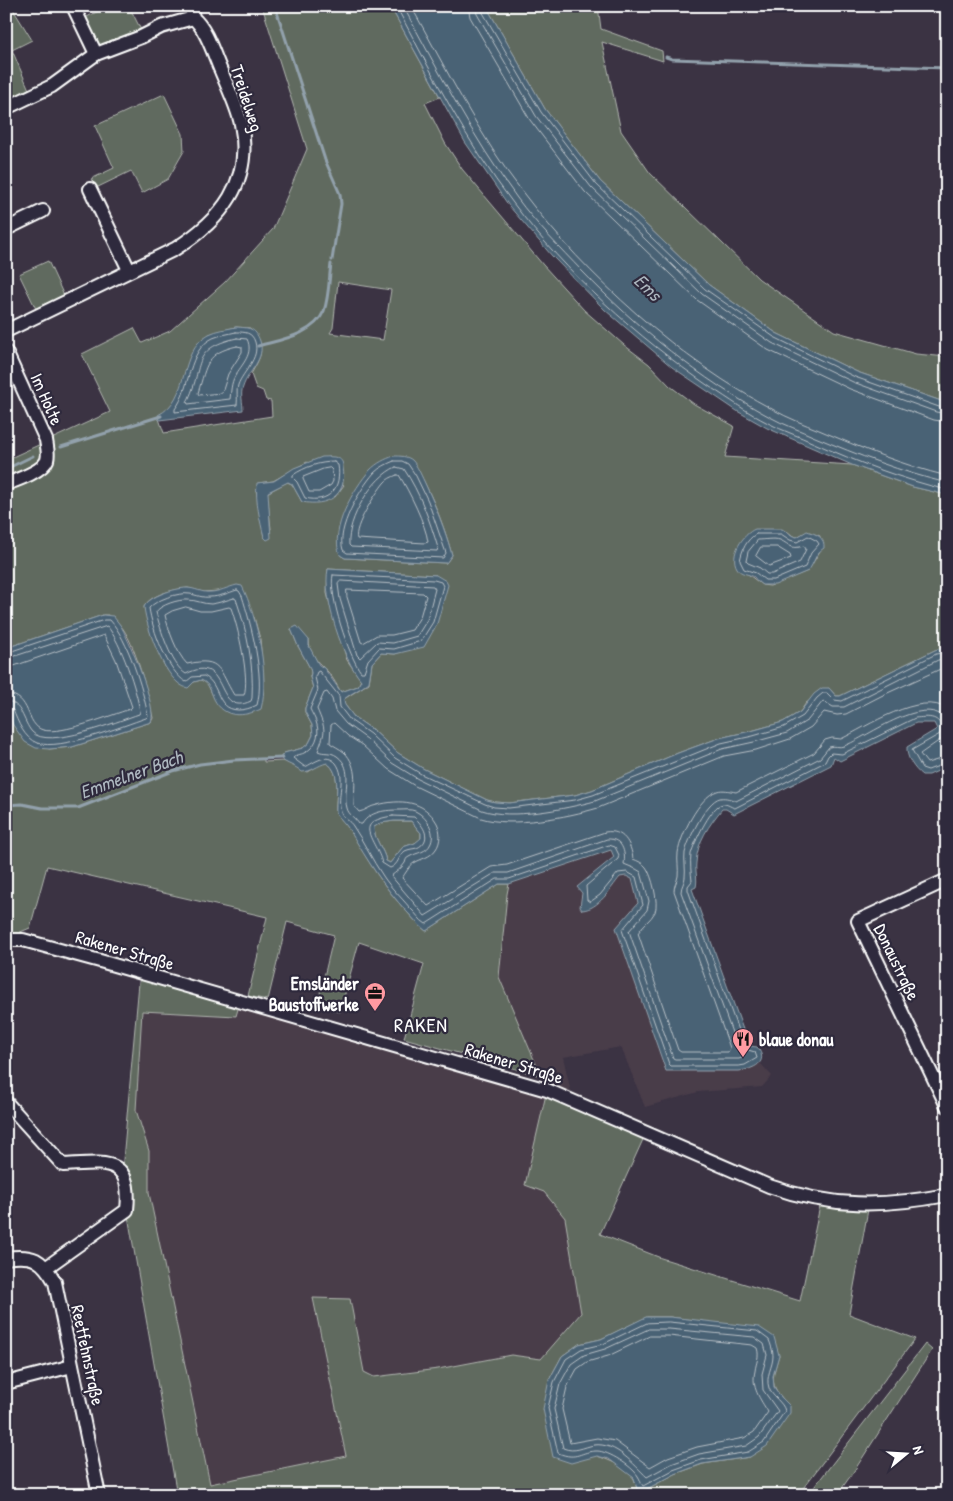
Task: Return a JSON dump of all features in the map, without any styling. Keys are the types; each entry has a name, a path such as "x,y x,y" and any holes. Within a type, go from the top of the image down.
{"street":[{"path":"73,6 96,54"},
{"path":"6,108 52,86 96,54 141,37 192,12"},
{"name":"Treidelweg","path":"6,331 175,249 210,223 231,197 242,167 244,149 241,124 232,95 199,22 192,12"},
{"path":"90,189 129,270"},
{"path":"6,229 43,211"},
{"name":"Im Holte","path":"6,352 46,440 48,453 47,462 41,468 6,484"},
{"name":"Donaustraße","path":"947,880 858,921 947,1106"},
{"name":"Rakener Straße","path":"6,940 23,940 100,960 547,1090 789,1193 821,1200 869,1204 914,1201 947,1195"},
{"path":"6,1102 63,1165 102,1163 112,1165 122,1171 129,1192 127,1210 47,1267 38,1260 23,1256 6,1258"},
{"name":"Reetfehnstraße","path":"47,1267 55,1282 95,1494"},
{"path":"6,1383 72,1366"}],"shaded area":[{"path":"611,850 614,856 577,887 582,893 580,907 588,910 603,899 620,877 625,876 632,879 638,903 747,1070 760,1063 772,1076 762,1087 698,1092 645,1107 621,1047 563,1057 573,1101 544,1192 565,1217 581,1312 541,1359 511,1355 438,1369 374,1377 364,1372 350,1299 313,1299 346,1456 210,1484 149,1193 149,1151 136,1110 142,1011 236,1016 240,1002 546,1090 499,977 509,884"}],"green space":[{"path":"6,6 11,6 32,40 12,50 30,92 6,105"},
{"path":"108,6 129,6 141,30 107,47 98,46 83,19"},
{"path":"262,6 390,6 440,97 425,103 445,143 462,169 543,265 584,310 649,364 670,386 694,404 734,426 725,457 852,465 913,487 947,495 947,646 840,696 836,696 829,688 806,703 800,712 783,722 719,738 678,753 592,790 575,795 509,803 487,800 424,769 398,753 373,730 354,717 345,705 344,699 369,683 372,663 381,653 395,654 401,652 436,575 328,569 327,593 329,601 347,660 361,680 358,686 341,692 329,673 314,656 309,640 291,629 310,668 313,688 305,712 312,725 313,735 309,743 303,748 284,753 280,758 264,759 264,762 283,761 308,772 321,764 327,763 332,767 337,786 336,812 350,830 390,893 426,931 499,884 509,884 499,977 541,1076 404,1038 424,964 359,942 340,1012 317,1006 334,935 287,922 268,1000 248,996 267,917 47,866 30,928 6,938 6,707 13,725 49,749 72,747 151,722 153,718 131,643 120,625 108,615 103,615 6,648 6,460 110,412 82,354 134,328 142,343 170,331 225,282 273,229 307,149","holes":["338,282 391,290 383,340 330,333 333,328","236,327 250,328 258,341 261,351 251,374 256,388 263,391 266,400 271,401 272,416 164,433 158,416 173,404 179,394 189,360 209,334","412,460 430,495 444,530 452,555 446,563 345,558 340,555","307,462 344,485 335,497 302,502 292,484 287,482 267,493 271,529 264,537 256,490 258,483 273,481","787,531 797,537 809,533 820,536 820,551 808,571 770,586 762,585 749,575","188,588 203,592 219,591 254,617 260,639 264,685 214,698 207,683 201,680 194,682 166,669 151,634 144,607 147,602 157,596"]},
{"path":"486,6 598,6 601,29 662,51 663,61 602,42 621,131 650,173 759,279 834,331 916,354 947,357 947,403 857,372 776,333 709,285 600,181 545,109"},
{"path":"164,94 183,134 184,151 168,179 142,193 131,171 96,188 91,179 114,168 95,126"},
{"path":"48,261 65,298 37,311 19,274"},
{"path":"411,821 421,833 421,839 403,847 390,863 386,861 374,832 374,827 381,823"},
{"path":"140,972 240,1002 236,1016 142,1011 136,1110 149,1151 149,1193 210,1484 346,1456 313,1298 350,1299 364,1372 374,1377 438,1369 511,1355 541,1359 581,1313 565,1218 544,1192 525,1185 547,1090 646,1133 600,1234 661,1258 800,1301 821,1201 869,1204 849,1314 915,1339 798,1495 177,1495 127,1210 122,1171","holes":["647,1317 670,1317 707,1322 779,1355 773,1377 775,1388 790,1406 750,1457 703,1464 675,1474 643,1491 637,1489 633,1477 626,1470 597,1456 549,1380 562,1356 579,1344 601,1339"]},
{"path":"925,1344 932,1350 837,1495 808,1495"}],"water":[{"name":"Ems","path":"390,6 486,6 545,109 600,181 709,285 776,333 857,372 947,403 947,495 913,487 852,465 767,428 737,411 672,367 605,310 552,256 509,206 465,142"},
{"path":"236,327 248,328 254,331 258,336 261,347 259,359 242,389 243,410 159,420 158,415 168,408 175,398 192,352 199,342 209,334"},
{"path":"394,456 410,459 414,462 420,473 436,508 452,555 446,563 345,558 340,555 337,545 340,522 357,487 375,465"},
{"path":"322,457 336,457 342,462 344,477 339,492 327,501 311,503 302,502 292,484 288,482 268,492 271,538 267,540 264,537 258,510 257,483 274,481 294,468"},
{"path":"755,529 782,529 797,537 807,531 817,535 823,541 824,548 818,553 808,571 775,585 762,585 754,577 740,572 735,563 738,546 746,535"},
{"path":"328,569 436,575 446,581 448,585 437,624 424,647 395,654 381,653 372,663 369,682 344,699 345,705 354,717 373,730 398,753 424,769 487,800 495,802 509,803 575,795 592,790 678,753 719,738 783,722 800,712 814,694 822,688 829,688 836,696 840,696 947,646 947,767 929,775 922,775 913,766 909,759 907,747 937,729 934,723 916,723 840,761 834,757 831,765 734,814 726,809 722,809 701,841 697,855 696,887 692,889 749,1046 757,1047 761,1053 761,1061 758,1064 750,1069 739,1071 666,1071 616,928 638,903 632,879 626,876 620,877 594,906 582,910 580,907 582,893 577,887 614,857 611,850 509,884 499,884 426,931 398,902 336,813 337,786 332,767 327,763 302,772 280,758 284,753 303,748 309,743 313,735 312,725 305,712 313,688 310,668 291,629 297,626 309,640 309,646 319,665 324,668 341,692 358,686 361,680 354,671 341,643 331,611 327,581","holes":["411,821 421,833 421,838 415,843 403,847 390,863 386,861 374,832 374,827 381,823"]},
{"path":"237,585 242,586 253,613 263,663 264,680 261,709 241,715 229,713 218,706 206,683 201,680 194,682 188,688 172,677 158,654 144,607 151,599 176,589 187,588 213,592"},
{"path":"103,615 113,616 121,626 131,647 151,704 151,722 72,747 36,748 25,742 13,725 7,709 6,648"},
{"path":"646,1317 670,1317 759,1327 774,1337 779,1355 773,1376 774,1387 790,1406 790,1413 767,1446 750,1457 702,1464 675,1474 643,1491 637,1489 634,1478 609,1459 597,1456 571,1463 553,1457 543,1409 549,1380 562,1356 579,1344 601,1339"}],"waterway":[{"path":"275,6 325,160 340,194 341,204 332,260"},
{"path":"666,57 672,59 947,68"},
{"path":"258,346 295,335 312,326 319,319 324,311 327,300 331,264"},
{"path":"61,447 161,416"},
{"path":"6,469 33,456"},
{"name":"Emmelner Bach","path":"6,805 22,804 42,808 78,808 173,771 200,764 234,760 282,758"}],"place":[{"name":"Emsländer Baustoffwerke","path":"375,1012"},
{"name":"blaue donau","path":"743,1058"}],"district":[{"name":"RAKEN","path":"421,1024"}]}
